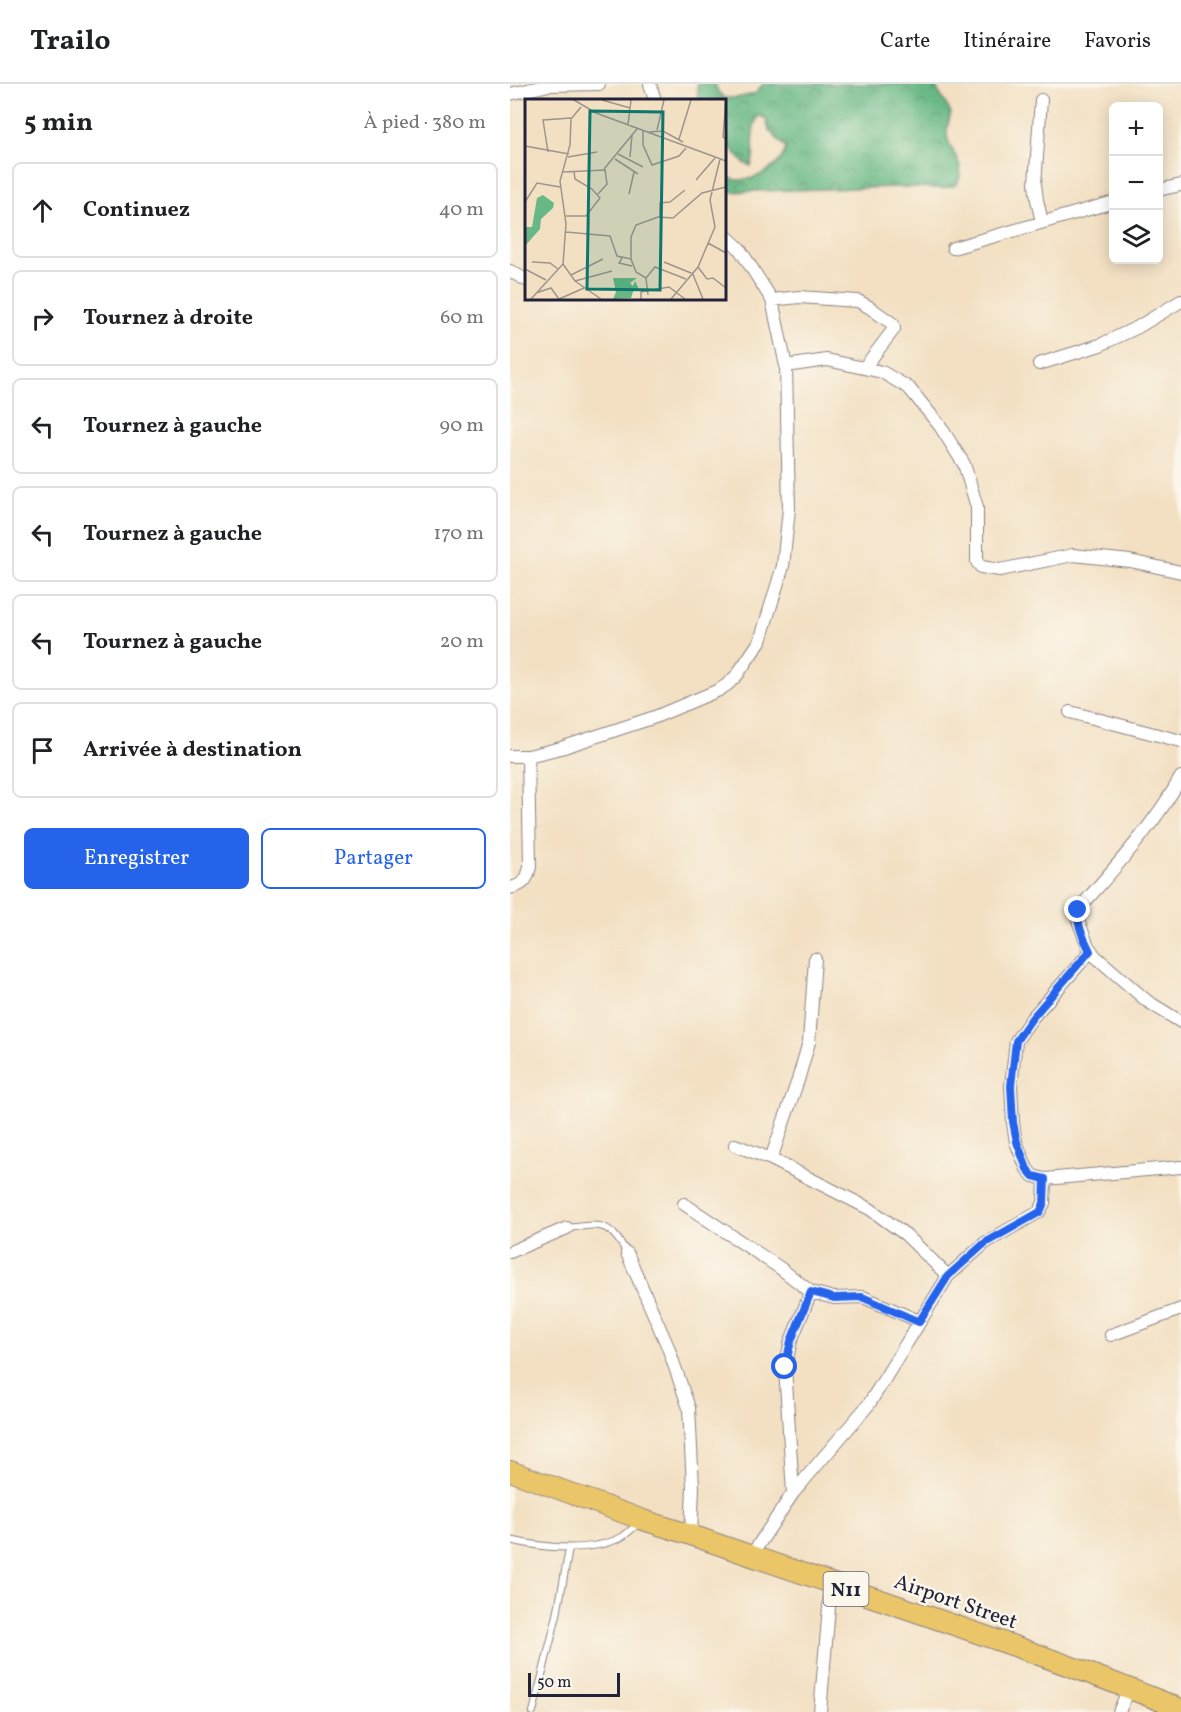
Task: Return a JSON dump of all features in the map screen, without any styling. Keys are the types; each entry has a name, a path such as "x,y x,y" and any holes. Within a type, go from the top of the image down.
{"highway":[{"name":"Airport Street","path":"510,1471 643,1520 999,1641 1181,1709"}],"street":[{"path":"514,90 549,85 599,84"},
{"path":"650,84 655,99"},
{"path":"1041,100 1035,184 1042,222"},
{"path":"1163,189 1181,185"},
{"path":"953,248 1109,203"},
{"path":"510,756 543,754 655,717 719,690 737,675 760,641 783,566 789,508 786,366 772,300 739,248 726,236"},
{"path":"510,271 525,279"},
{"path":"772,300 799,297 858,300 893,324 894,328 864,368"},
{"path":"1039,364 1100,345 1138,327 1181,301"},
{"path":"786,366 827,360 882,372 909,388 940,426 964,465 977,507 977,562 981,567 1000,570 1073,555 1130,561 1181,572"},
{"path":"1070,712 1181,741"},
{"path":"510,888 521,886 528,878 530,867 528,756"},
{"path":"1181,777 1171,796 1137,841 1078,910 1077,916 1090,951 1147,1001 1181,1023"},
{"path":"1090,951 1032,1018 1016,1041 1011,1086 1013,1122 1017,1142 1027,1169 1033,1176 1045,1179 1181,1167"},
{"path":"771,1159 809,1042 814,959"},
{"path":"735,1145 771,1159 870,1209 906,1235 948,1276"},
{"path":"751,1556 793,1493 869,1404 948,1276 985,1243 1040,1212 1044,1203 1045,1179"},
{"path":"684,1204 780,1268 811,1292 834,1298 862,1297 919,1322"},
{"path":"510,1252 567,1228"},
{"path":"627,1253 669,1347 689,1408 693,1487 691,1535"},
{"path":"793,1493 785,1367 791,1341 811,1292"},
{"path":"1111,1335 1181,1309"},
{"path":"819,1712 831,1584"},
{"path":"1119,1712 1129,1688"}],"lane":[{"path":"567,1228 590,1225 606,1227 618,1238 627,1253"},
{"path":"510,1540 569,1549 592,1546 621,1537 643,1520"},
{"path":"533,1712 557,1615 569,1549"}],"green space":[{"path":"697,84 715,84 718,92 724,98 736,98 755,94 763,84 934,84 951,113 947,136 960,165 959,178 956,185 944,188 895,187 726,192 726,176 739,180 761,175 780,161 786,148 769,130 766,119 759,115 755,121 753,134 753,160 751,166 744,163 726,142 726,99 698,99"}],"route":[{"path":"785,1367 791,1341 811,1292 834,1298 862,1297 919,1322 948,1276 985,1243 1040,1212 1044,1203 1045,1179 1033,1176 1027,1169 1017,1142 1013,1122 1011,1086 1016,1041 1032,1018 1090,951 1079,923 1078,910"}]}
